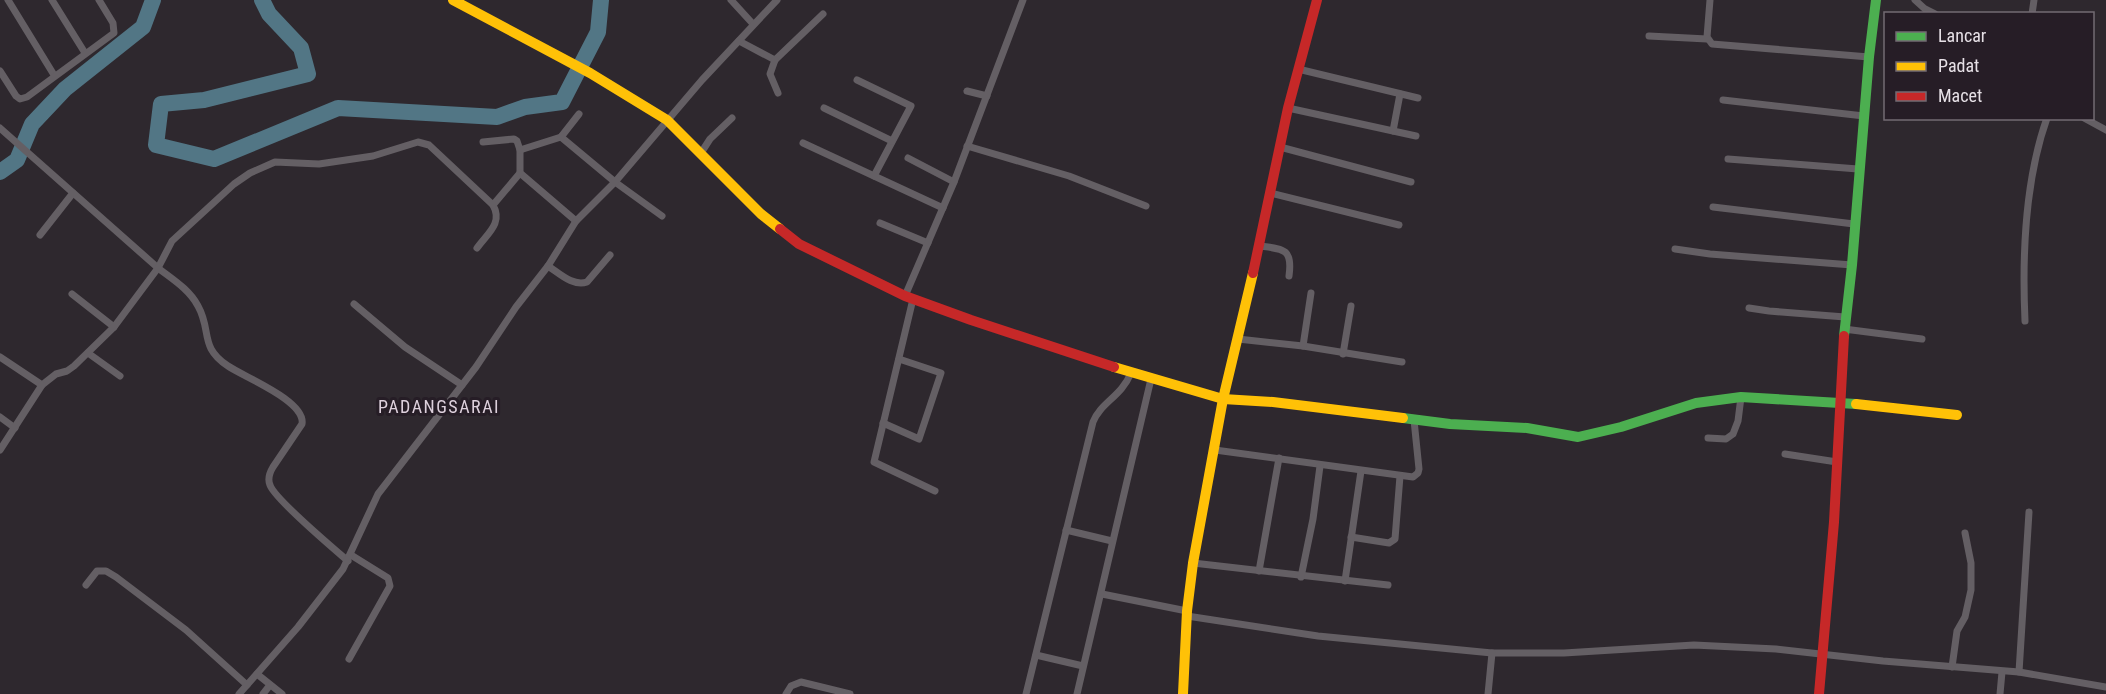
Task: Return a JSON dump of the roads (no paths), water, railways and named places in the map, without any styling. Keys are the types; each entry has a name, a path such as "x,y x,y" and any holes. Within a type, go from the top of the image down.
{"street":[{"path":"8,0 54,75"},
{"path":"52,0 85,53"},
{"path":"0,71 16,96 20,99 27,97 114,33 113,23 99,0"},
{"path":"453,0 590,73 667,120 761,214 780,230 819,254 909,298 1151,380 1223,399 1274,402 1414,420 1527,428 1578,437 1621,427 1696,403 1741,397 1841,402 1957,415"},
{"path":"731,0 753,24"},
{"path":"239,694 298,627 349,558 371,505 378,494 462,386 516,307 548,266 576,221 615,182 667,120 777,0"},
{"path":"935,491 874,462 899,359 909,298 928,243 954,182 1023,0"},
{"path":"1183,694 1187,614 1193,563 1223,399 1288,108 1317,0"},
{"path":"1707,39 1710,0"},
{"path":"1819,694 1834,522 1845,317 1852,265 1858,169 1869,57 1877,0"},
{"path":"1915,0 1931,12"},
{"path":"778,93 770,74 775,60 823,14"},
{"path":"1650,36 1707,39 1713,44 1869,57"},
{"path":"739,41 775,60"},
{"path":"1298,69 1418,98"},
{"path":"857,80 911,106 874,176"},
{"path":"967,91 987,96"},
{"path":"1393,131 1400,94"},
{"path":"1723,100 1864,116"},
{"path":"824,108 892,141"},
{"path":"1288,108 1416,136"},
{"path":"520,150 561,137 579,114"},
{"path":"701,153 710,139 732,118"},
{"path":"2025,321 2023,281 2030,198 2036,154 2047,120"},
{"path":"2088,120 2106,130"},
{"path":"0,128 158,268 185,288 198,305 204,319 207,340 213,353 227,366 279,394 299,412 303,419 302,424 273,466 269,474 269,483 279,497 349,558 388,578 390,582 388,592 349,659"},
{"path":"561,137 615,182 662,216"},
{"path":"483,142 514,139 520,150 520,173 493,205"},
{"path":"0,450 42,385 56,374 71,369 114,327 158,268 172,241 245,176 275,162 319,164 373,156 418,142 423,143 451,164 493,205 497,219 477,248"},
{"path":"803,143 943,208"},
{"path":"967,146 1069,176 1146,206"},
{"path":"1280,147 1411,182"},
{"path":"908,158 954,182"},
{"path":"1728,159 1858,169"},
{"path":"520,173 576,221"},
{"path":"40,235 73,193"},
{"path":"1270,193 1399,225"},
{"path":"1713,207 1854,224"},
{"path":"880,223 928,243"},
{"path":"1259,246 1283,250 1288,254 1291,263 1289,276"},
{"path":"1674,249 1852,265"},
{"path":"548,266 572,282 582,284 587,282 610,255"},
{"path":"1303,346 1311,292"},
{"path":"72,294 114,327"},
{"path":"354,304 405,347 462,386"},
{"path":"1343,354 1351,306"},
{"path":"1749,308 1845,317"},
{"path":"1844,329 1922,339"},
{"path":"1238,339 1303,346 1402,362"},
{"path":"88,353 120,376"},
{"path":"0,357 42,385"},
{"path":"883,423 919,439 941,374 899,359"},
{"path":"1026,694 1093,422 1097,413 1124,388 1131,373"},
{"path":"1077,694 1151,380"},
{"path":"1708,438 1726,439 1733,435 1738,422 1741,397"},
{"path":"0,417 15,428"},
{"path":"1215,450 1413,477 1418,473 1414,420"},
{"path":"1785,454 1837,462"},
{"path":"1259,572 1279,458"},
{"path":"1301,577 1313,519 1320,466"},
{"path":"1345,581 1361,471"},
{"path":"1351,537 1389,543 1395,539 1400,476"},
{"path":"2019,672 2029,512"},
{"path":"1066,530 1112,541"},
{"path":"1952,667 1957,631 1965,617 1971,590 1971,563 1965,533"},
{"path":"1193,563 1301,577 1388,585"},
{"path":"86,585 97,571 106,571 116,577 193,636 247,685"},
{"path":"1102,594 1187,614 1328,638 1492,653 1564,653 1694,645 1822,653 1883,661 2019,672 2106,687"},
{"path":"1488,694 1492,653"},
{"path":"1036,655 1083,666"},
{"path":"2000,694 2002,672"},
{"path":"257,674 282,694"},
{"path":"786,694 791,686 801,682 850,694"},
{"path":"263,694 270,685"}],"waterway":[{"path":"0,172 17,160 32,124 65,89 143,27 153,0"},
{"path":"262,0 269,14 301,48 308,74 204,100 161,104 156,145 214,159 338,108 497,117 525,107 562,102 598,32 601,0"}],"district":[{"name":"PADANGSARAI","path":"439,407"}]}
